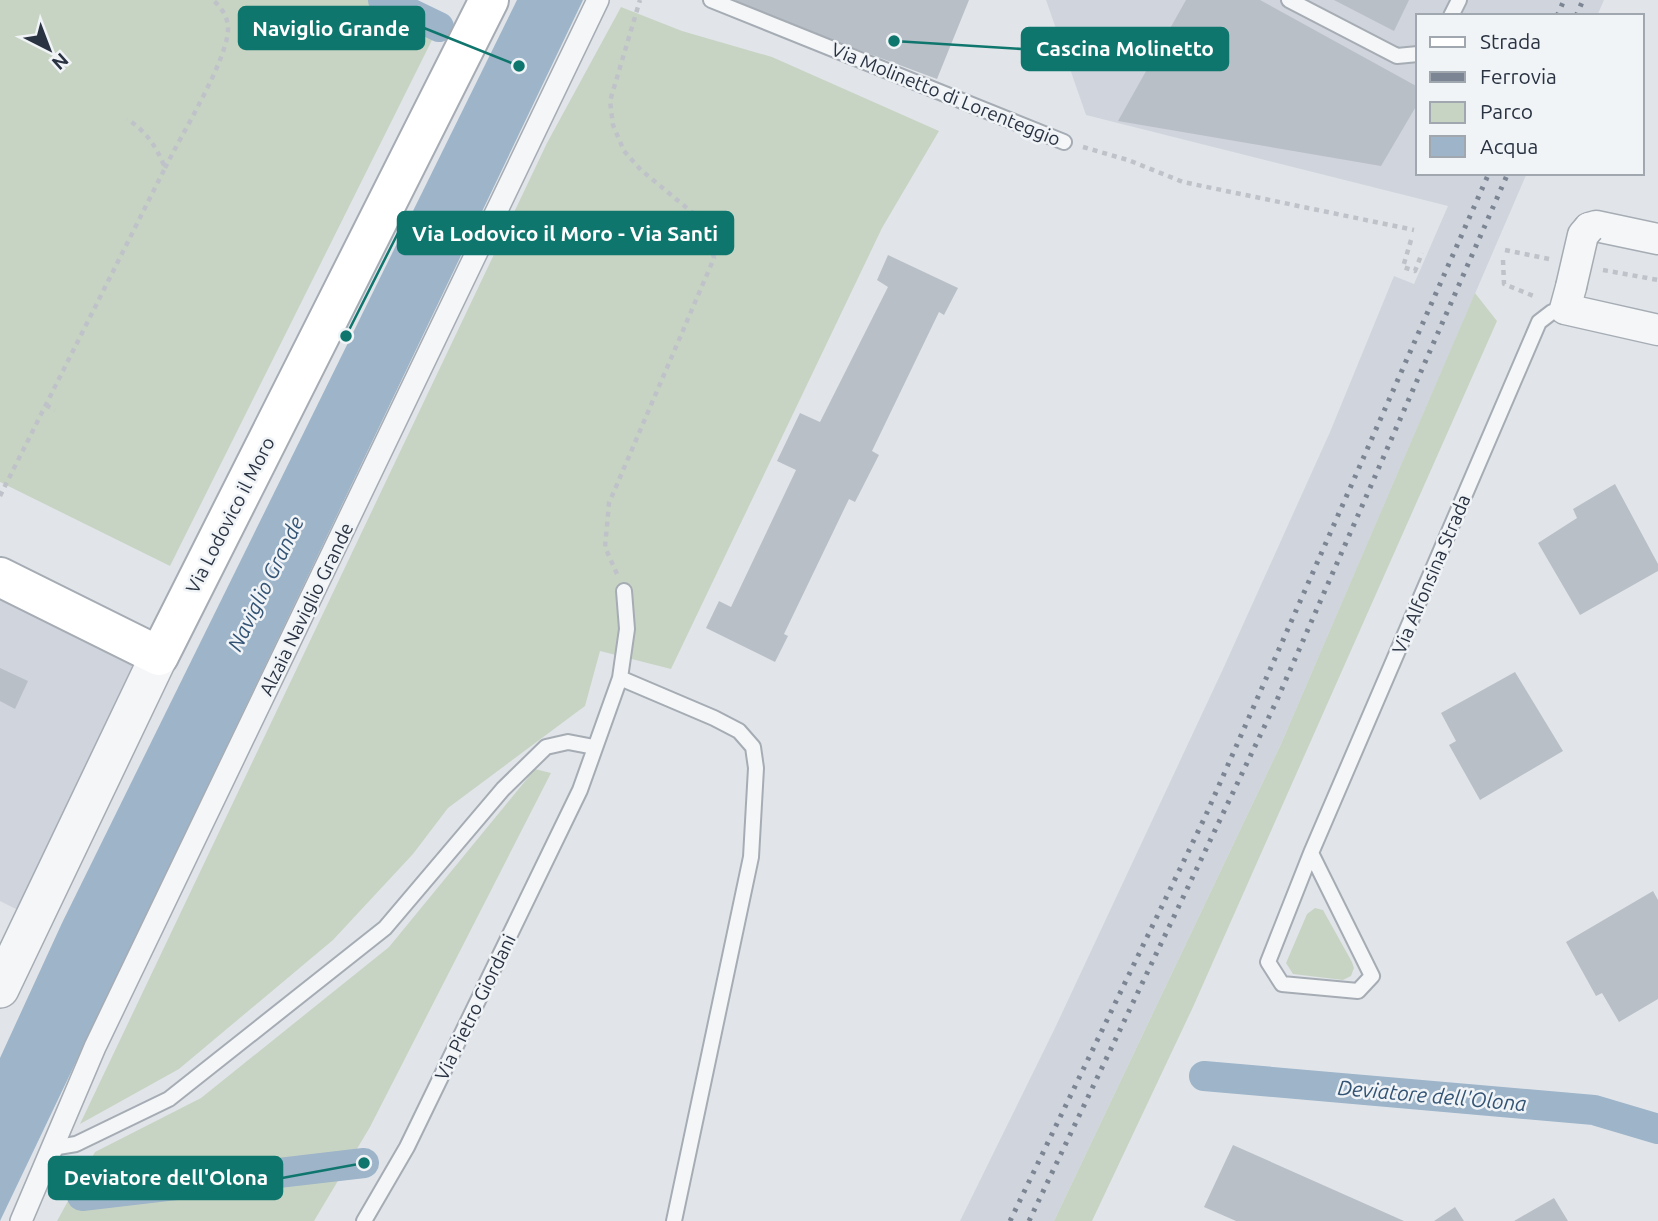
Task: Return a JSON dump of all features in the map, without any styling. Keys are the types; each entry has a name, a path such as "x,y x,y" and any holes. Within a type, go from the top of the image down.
{"main road":[{"name":"Via Lodovico il Moro","path":"159,656 489,0"},
{"path":"0,577 159,656"}],"street":[{"name":"Alzaia Naviglio Grande","path":"21,1221 95,1047 598,0"},
{"path":"1658,239 1596,226 1589,228 1583,235 1565,286 1658,330"},
{"name":"Via Lodovico il Moro","path":"0,989 159,656"}],"lane":[{"name":"Via Molinetto di Lorenteggio","path":"711,0 1064,142"},
{"path":"1289,0 1397,56 1416,54"},
{"name":"Via Alfonsina Strada","path":"1311,853 1372,976 1358,991 1282,984 1268,962 1311,853 1539,322 1552,312 1565,286"},
{"name":"Via Pietro Giordani","path":"364,1221 407,1147 580,790 620,678 627,629 624,592"},
{"path":"620,678 704,713 739,731 753,747 756,768 751,858 674,1221"},
{"path":"52,1148 76,1144 169,1099 385,928 503,789 546,747 568,742 594,747"}],"path":[{"path":"0,496 224,50 228,27 222,7 213,0"},
{"path":"624,592 606,547 609,503 714,258 705,223 641,170 624,151 613,125 610,101 640,0"},
{"path":"127,118 144,130 158,150 165,168"},
{"name":"Via Molinetto di Lorenteggio","path":"1064,142 1128,160 1183,182 1414,230"},
{"path":"1411,240 1403,267 1415,271 1422,253"},
{"path":"1505,250 1565,286"},
{"path":"1503,260 1504,284 1537,298"},
{"path":"1597,269 1658,280"},
{"path":"46,405 55,410"}],"shaded area":[{"path":"1046,0 1604,0 1598,14 1416,14 1416,175 1526,175 1281,744 1054,1221 960,1221 1055,1028 1223,669 1330,432 1394,276 1414,284 1448,206 1086,115"},
{"path":"0,583 149,656 26,914 0,901"}],"green space":[{"path":"0,0 368,0 437,30 170,566 0,482"},
{"path":"621,7 682,31 772,57 939,131 882,228 671,669 600,651 585,706 448,808 413,854 333,940 179,1069 80,1124 547,143"},
{"path":"1475,293 1497,321 1193,1007 1092,1221 1054,1221 1281,744"},
{"path":"535,769 551,773 370,1127 314,1221 57,1221 95,1152 201,1098 389,947"},
{"path":"1315,908 1323,910 1352,962 1354,968 1351,976 1343,980 1293,974 1286,963 1307,914"}],"water":[{"path":"517,0 583,0 0,1221 0,1058 62,923"}],"building":[{"path":"736,0 969,0 937,79 735,4"},
{"path":"1186,0 1260,0 1416,86 1416,106 1381,166 1118,121"},
{"path":"1334,0 1409,0 1394,31"},
{"path":"888,255 958,288 944,315 939,312 872,451 879,455 855,502 849,499 784,634 788,636 775,662 706,628 719,601 731,607 796,470 777,461 800,413 820,422 888,287 877,280"},
{"path":"1615,484 1658,564 1658,571 1580,615 1538,543 1577,518 1573,509"},
{"path":"0,668 28,681 15,709 0,701"},
{"path":"1515,672 1563,751 1480,800 1449,745 1456,741 1441,713"},
{"path":"1653,891 1658,900 1658,999 1619,1022 1602,993 1596,996 1566,942"},
{"path":"1233,1145 1404,1221 1236,1221 1204,1207"},
{"path":"1554,1198 1568,1221 1514,1221"},
{"path":"1455,1207 1464,1221 1434,1221"}],"waterway":[{"path":"383,0 439,27"},
{"name":"Deviatore dell'Olona","path":"1204,1076 1594,1110 1658,1129"},
{"name":"Deviatore dell'Olona","path":"82,1196 364,1163"}],"railway":[{"path":"1558,14 1564,0"},
{"path":"1577,14 1583,0"},
{"path":"1010,1221 1205,817 1488,175"},
{"path":"1029,1221 1277,700 1507,175"}],"place":[{"name":"Cascina Molinetto","path":"894,41"},
{"name":"Naviglio Grande","path":"519,66"},
{"name":"Via Lodovico il Moro - Via Santi","path":"346,336"},
{"name":"Deviatore dell'Olona","path":"364,1163"}]}
